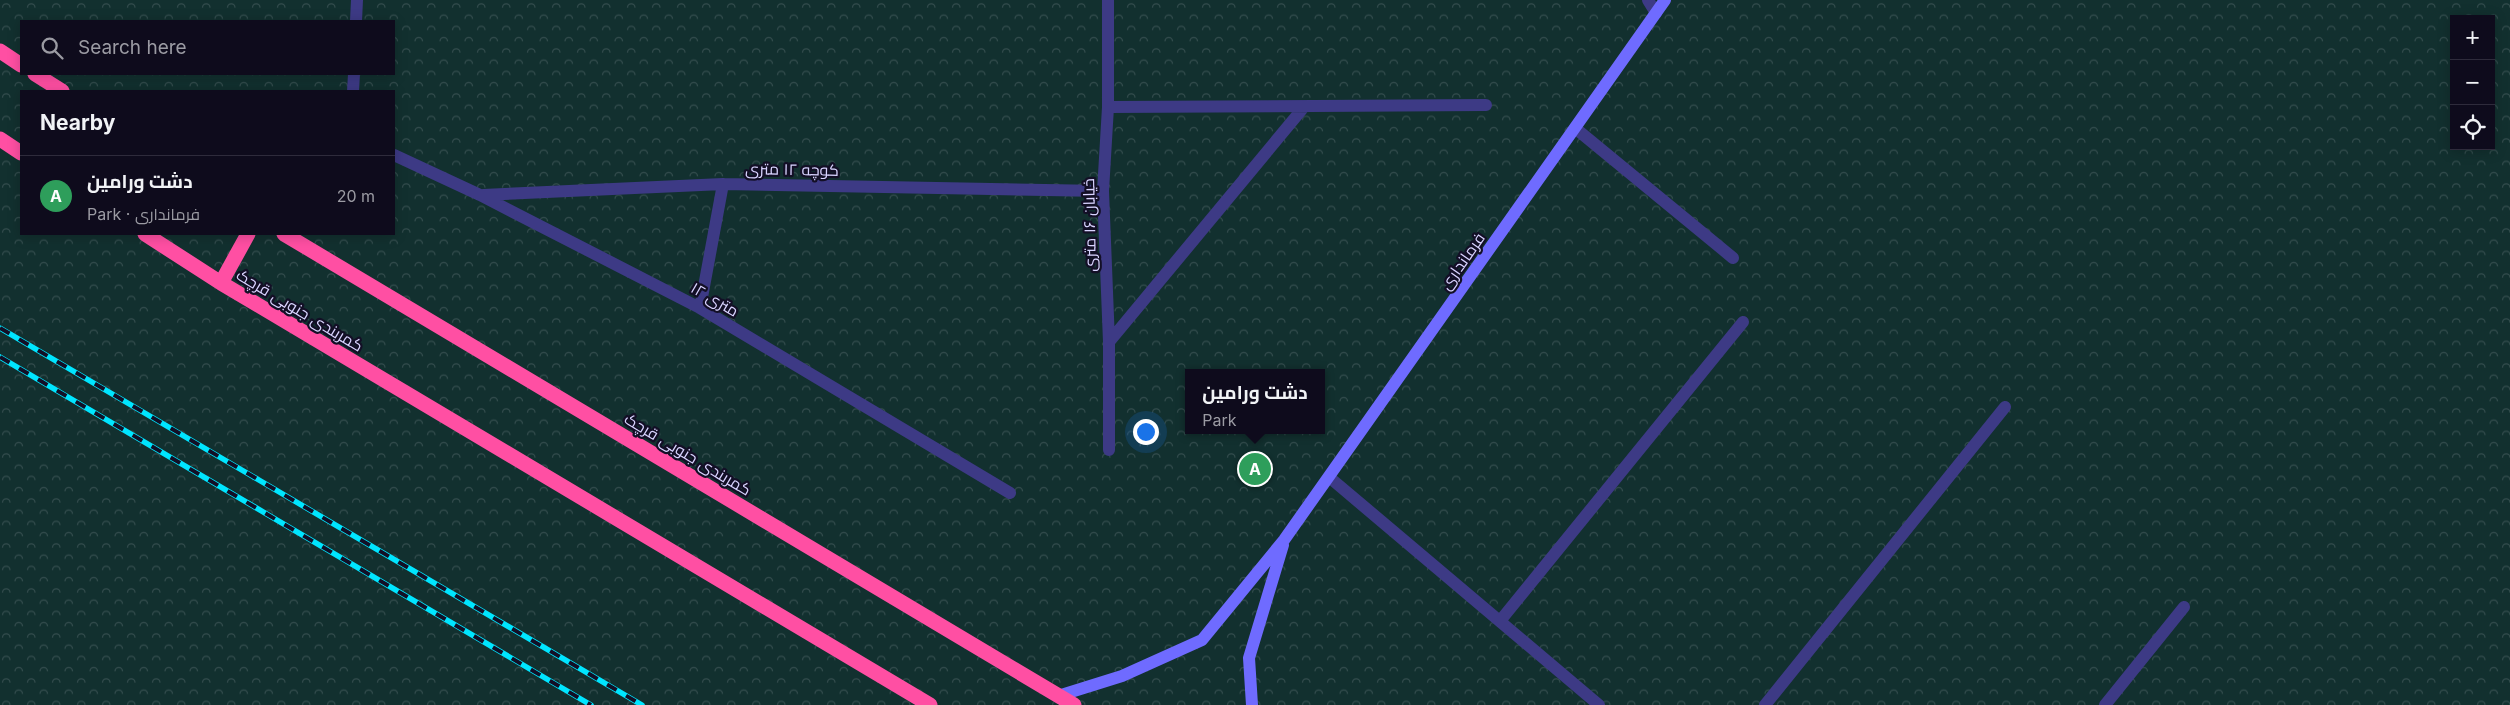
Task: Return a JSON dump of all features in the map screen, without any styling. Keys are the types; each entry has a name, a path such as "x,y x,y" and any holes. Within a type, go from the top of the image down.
{"highway":[{"path":"0,51 20,64"},
{"path":"37,75 60,90"},
{"path":"0,139 20,152"},
{"name":"کمربندی جنوبی قرچک","path":"147,235 221,283 930,705"},
{"path":"221,283 247,235"},
{"name":"کمربندی جنوبی قرچک","path":"286,235 1074,705"}],"street":[{"path":"356,20 357,0"},
{"name":"خیابان ۱۶ متری","path":"1108,0 1108,107 1103,191 1108,342 1108,450"},
{"path":"1648,0 1656,14"},
{"name":"فرمانداری","path":"1058,696 1122,676 1202,640 1284,540 1665,0"},
{"path":"353,90 354,75"},
{"path":"1108,107 1486,105"},
{"path":"1108,342 1304,106"},
{"path":"1575,128 1733,258"},
{"name":"۱۲ متری","path":"395,155 480,195 700,308 1010,493"},
{"path":"700,308 723,184"},
{"name":"کوچه ۱۲ متری","path":"480,195 723,184 1103,191"},
{"path":"1500,621 1743,322"},
{"path":"1765,705 2005,407"},
{"path":"1329,477 1599,705"},
{"path":"1252,705 1250,658 1284,540"},
{"path":"2106,705 2184,607"}],"green space":[{"path":"0,0 2510,0 2510,705 0,705"}],"railway":[{"path":"0,328 642,705"},
{"path":"0,357 591,705"}],"place":[{"name":"دشت ورامین","path":"1255,469"}]}
